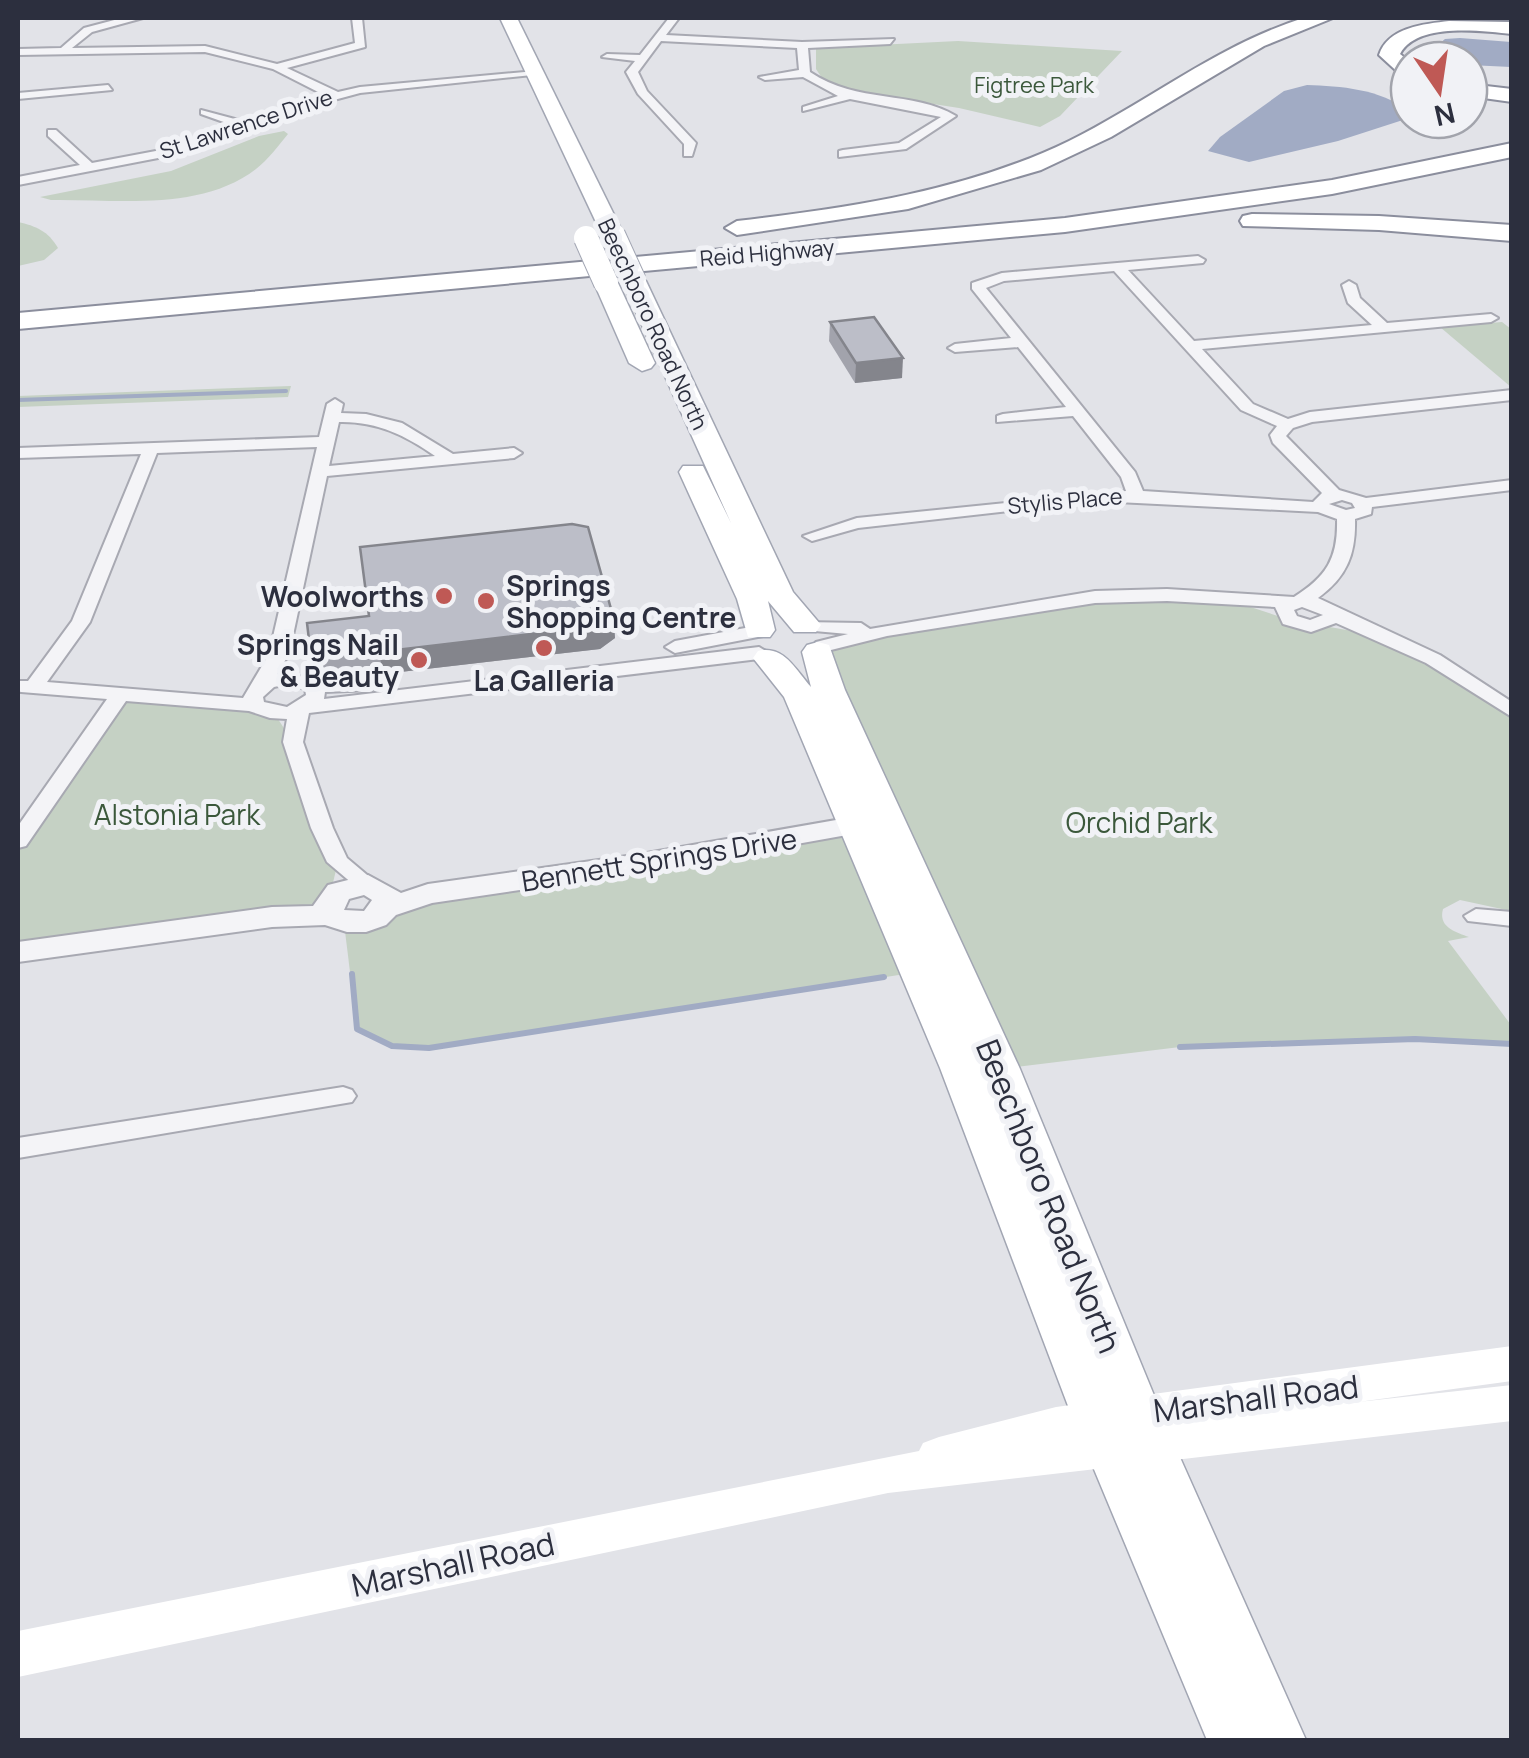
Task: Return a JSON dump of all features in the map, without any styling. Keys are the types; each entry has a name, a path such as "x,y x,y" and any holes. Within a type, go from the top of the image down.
{"highway":[{"path":"714,230 839,214 929,195 1021,168 1104,132 1250,48 1323,18"},
{"path":"1399,40 1454,27 1512,28"},
{"path":"1104,132 1238,28"},
{"name":"Reid Highway","path":"29,296 1119,204 1312,177 1512,136"},
{"name":"Reid Highway","path":"18,321 992,233 1204,208 1391,176 1512,150"},
{"path":"737,256 1229,222 1378,223 1512,233"},
{"path":"29,296 678,234"}],"main road":[{"name":"Beechboro Road North","path":"490,18 526,75 613,236 779,595 814,637 872,823"},
{"name":"Beechboro Road North","path":"508,18 548,148"},
{"name":"Beechboro Road North","path":"582,229 654,386"},
{"name":"Beechboro Road North","path":"680,445 752,600 761,643 800,696 872,823 998,1068 1236,1740"},
{"path":"761,643 790,661 814,637"},
{"name":"Marshall Road","path":"18,1654 888,1474 1512,1363"},
{"name":"Marshall Road","path":"1124,1432 1512,1403"},
{"name":"Beechboro Road North","path":"1124,1432 1277,1740"}],"street":[{"path":"65,50 75,35 90,27 138,18"},
{"path":"277,66 361,45 357,18"},
{"path":"674,18 632,72 635,81 690,142 688,153"},
{"path":"659,38 802,46 890,41"},
{"path":"205,49 220,42"},
{"path":"802,46 805,73 818,84 849,96 950,116 902,146 843,154"},
{"path":"18,52 205,49 277,66 334,95"},
{"path":"607,57 640,58"},
{"path":"765,77 805,73"},
{"name":"St Lawrence Drive","path":"18,181 180,150 334,95 388,86 526,75"},
{"path":"18,96 108,88"},
{"path":"808,109 849,96"},
{"path":"205,112 249,127"},
{"path":"52,133 88,166"},
{"path":"1136,495 1129,476 976,286 1002,277 1198,260"},
{"path":"1117,267 1253,412 1287,425"},
{"path":"1349,286 1353,300 1384,328"},
{"path":"1190,346 1491,318"},
{"path":"955,348 1020,342"},
{"path":"1346,516 1327,501 1281,443 1278,434 1287,425 1323,415 1512,395"},
{"path":"261,699 279,654 334,411 409,429 451,460"},
{"path":"1003,419 1077,412"},
{"path":"18,452 328,442"},
{"path":"25,686 82,622 151,448"},
{"path":"321,472 514,454"},
{"path":"1327,501 1363,503 1512,486"},
{"name":"Stylis Place","path":"812,536 857,523 1136,495 1274,507 1327,501"},
{"path":"1346,516 1362,512 1363,503"},
{"path":"1328,617 1329,584 1347,550 1346,516"},
{"path":"1294,608 1329,584"},
{"path":"814,637 887,630 1095,597 1167,595 1294,608 1316,603 1328,617 1449,668 1512,711"},
{"path":"25,686 188,698 261,699 302,708 691,659 761,643"},
{"path":"261,699 278,679 378,684 761,643"},
{"path":"649,652 691,659"},
{"path":"279,654 316,696 302,708 293,742"},
{"path":"20,832 122,694"},
{"path":"261,699 293,742 322,828 338,862 379,895"},
{"name":"Bennett Springs Drive","path":"330,905 354,924 374,919 379,895 428,894 872,823"},
{"path":"18,952 272,917 330,905 338,862"},
{"path":"1476,916 1512,919"},
{"path":"18,1148 343,1096"}],"green space":[{"name":"Figtree Park","path":"958,41 1122,51 1060,116 1040,127 959,108 849,91 822,78 816,69 816,48"},
{"path":"284,131 288,134 260,165 234,183 210,192 130,201 40,197 171,171 259,136"},
{"path":"18,222 41,230 58,248 44,260 18,266"},
{"path":"1502,322 1511,329 1511,387 1440,327"},
{"path":"291,386 288,397 18,407 18,396"},
{"name":"Orchid Park","path":"1095,597 1229,600 1290,620 1375,635 1417,651 1511,711 1511,911 1460,900 1443,909 1442,915 1449,928 1469,937 1448,941 1511,1025 1511,1044 1415,1039 1180,1047 999,1069 823,646"},
{"name":"Alstonia Park","path":"121,694 274,713 293,742 338,862 328,903 272,917 18,952 18,842"},
{"path":"855,827 918,972 429,1048 392,1046 357,1029 344,923 387,908"}],"water":[{"path":"1489,40 1511,42 1511,67 1489,66"},
{"path":"1307,85 1373,93 1389,100 1389,124 1249,162 1208,151 1220,137 1284,91"}],"building":[{"path":"874,317 903,358 856,363 830,322"},
{"name":"Springs Shopping Centre","path":"572,524 588,527 613,616 598,626 379,652 318,649 309,640 307,623 369,616 360,547"}],"waterway":[{"path":"18,400 286,391"},
{"path":"352,974 357,1029 392,1046 429,1048 884,977"},
{"path":"1180,1047 1415,1039 1512,1044"}],"place":[{"name":"Woolworths","path":"444,596"},
{"name":"Springs Shopping Centre","path":"486,601"},
{"name":"La Galleria","path":"544,648"},
{"name":"Springs Nail & Beauty","path":"419,660"}]}
